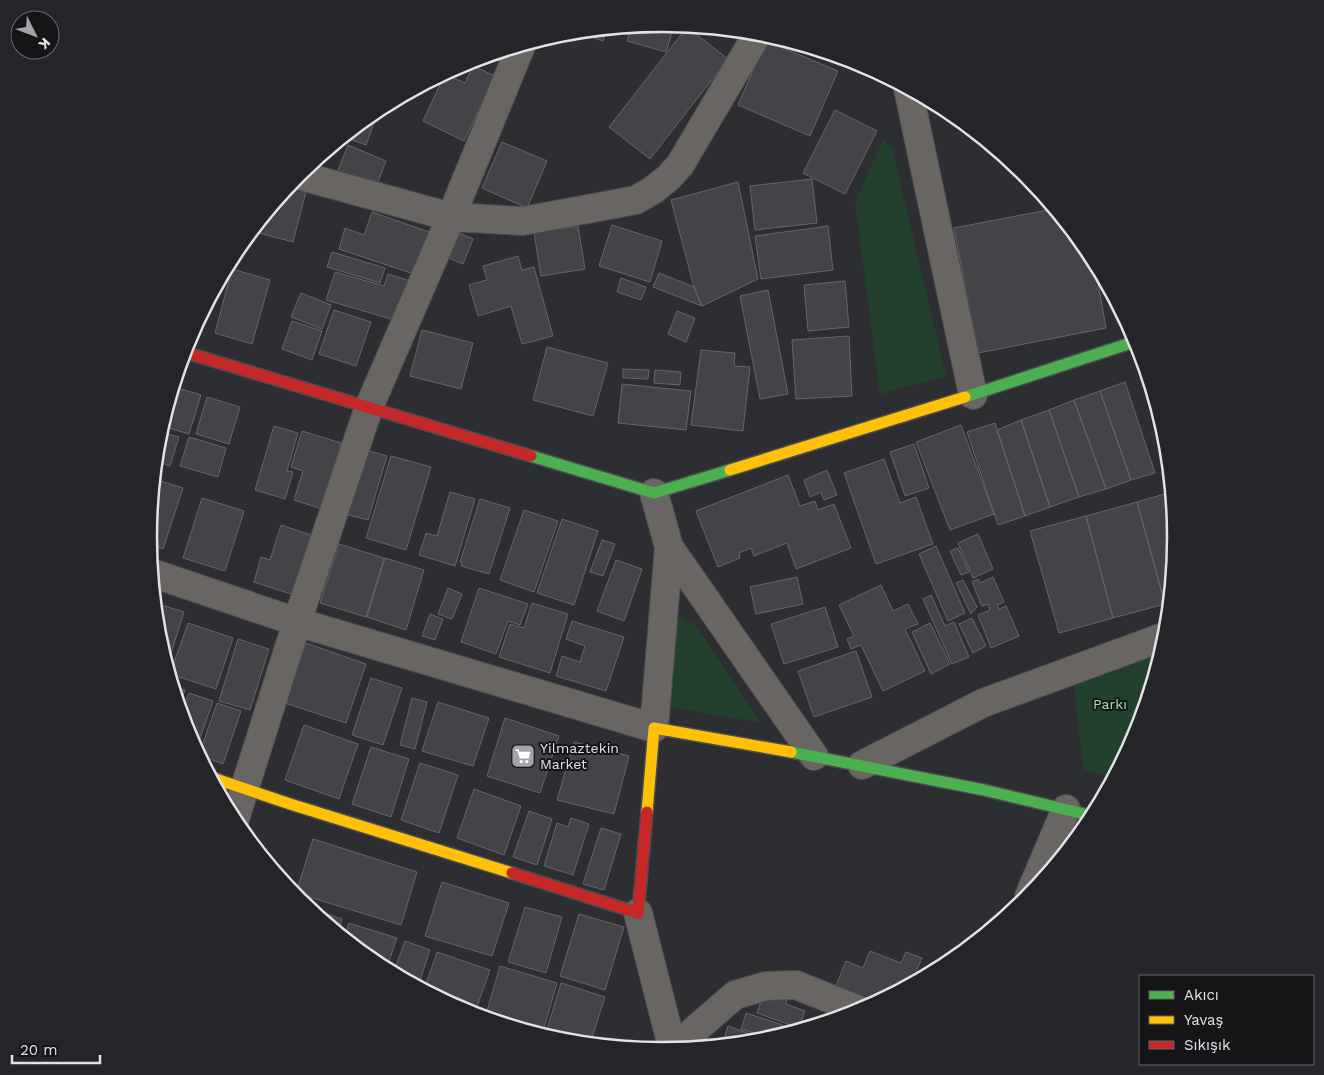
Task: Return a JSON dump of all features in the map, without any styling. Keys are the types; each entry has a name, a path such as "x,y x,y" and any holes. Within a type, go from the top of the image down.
{"street":[{"path":"308,178 452,217 523,221 636,200 668,178 685,157 753,41"},
{"path":"237,810 297,622 369,407 452,217 518,54"},
{"path":"910,97 973,395"},
{"path":"191,354 654,492 973,395 1129,344"},
{"path":"654,492 669,548 638,913 671,1042"},
{"path":"669,548 814,756"},
{"path":"158,575 297,622 654,728 862,765 1024,798 1085,814"},
{"path":"862,765 983,703 1156,640"},
{"path":"219,780 300,807 638,913"},
{"path":"1038,874 1066,809"},
{"path":"682,1041 735,995 766,986 796,985 849,1006"}],"green space":[{"path":"883,140 892,148 946,376 880,394 855,202"},
{"path":"673,614 696,625 761,723 664,706"},
{"name":"Parkı","path":"1153,653 1129,731 1107,776 1083,769 1073,679"}],"building":[{"path":"672,33 666,52 627,41 629,34"},
{"path":"682,33 696,34 728,59 650,159 609,127"},
{"path":"604,36 603,41 593,37"},
{"path":"765,43 780,47 838,71 810,136 738,105"},
{"path":"477,68 495,76 464,141 423,121 440,84 454,78 465,83 471,70"},
{"path":"835,110 877,131 845,194 803,173"},
{"path":"374,123 366,145 352,140"},
{"path":"502,142 547,161 527,208 482,188"},
{"path":"348,145 386,161 375,190 336,175"},
{"path":"306,179 309,180 293,242 259,233"},
{"path":"812,179 817,223 755,230 750,186"},
{"path":"738,182 758,279 702,306 694,287 671,200"},
{"path":"1046,210 1063,230 1098,284 1106,328 978,353 954,228"},
{"path":"372,212 429,232 414,274 339,249 345,228 364,235"},
{"path":"612,225 662,241 650,282 599,266"},
{"path":"578,226 585,269 541,276 534,233"},
{"path":"828,226 833,270 761,279 755,236"},
{"path":"459,233 473,239 463,264 449,258"},
{"path":"332,252 385,268 380,283 327,267"},
{"path":"518,256 522,270 534,267 553,336 522,344 511,306 478,316 469,285 487,280 483,266"},
{"path":"234,270 270,280 252,344 215,333 230,277"},
{"path":"335,272 384,286 388,274 410,281 398,321 326,300"},
{"path":"659,273 694,287 702,306 653,287"},
{"path":"621,278 646,287 641,300 617,292"},
{"path":"845,281 849,327 808,331 804,285"},
{"path":"768,290 788,394 760,399 740,296"},
{"path":"301,293 331,305 322,329 291,317"},
{"path":"334,310 371,322 356,366 319,354"},
{"path":"677,311 695,318 686,342 668,334"},
{"path":"292,321 322,331 312,360 282,349"},
{"path":"422,330 473,343 461,389 410,376"},
{"path":"849,336 852,396 796,399 792,340"},
{"path":"547,347 608,363 593,416 533,400"},
{"path":"701,350 735,353 734,366 750,367 743,431 691,425"},
{"path":"623,369 649,370 648,379 623,378"},
{"path":"655,370 681,372 680,385 654,383"},
{"path":"1125,382 1155,473 1131,480 1100,391"},
{"path":"622,384 691,391 686,430 618,423"},
{"path":"180,389 201,395 189,434 169,428"},
{"path":"1100,391 1131,480 1106,489 1074,400"},
{"path":"207,397 240,407 229,444 196,434"},
{"path":"1074,400 1106,489 1079,497 1049,410"},
{"path":"1049,410 1079,497 1050,507 1021,420"},
{"path":"1021,420 1050,507 1025,516 997,430"},
{"path":"995,423 1025,516 998,525 967,432"},
{"path":"961,425 994,514 950,530 916,442"},
{"path":"274,426 298,433 287,471 293,472 285,499 255,490"},
{"path":"302,431 341,443 322,509 294,500 303,471 291,467"},
{"path":"168,434 179,437 170,466 163,463"},
{"path":"189,437 226,448 218,477 180,466"},
{"path":"914,444 929,488 905,496 890,452"},
{"path":"363,449 387,456 368,520 345,514"},
{"path":"391,456 431,467 406,550 366,538"},
{"path":"884,459 900,503 916,497 933,544 876,564 844,473"},
{"path":"827,470 837,495 824,500 821,492 810,497 804,480"},
{"path":"788,475 800,506 815,501 818,510 834,504 851,548 796,569 787,543 754,556 751,548 739,553 740,558 718,567 696,511"},
{"path":"160,481 183,488 163,549 157,547"},
{"path":"450,492 475,499 455,566 419,555 426,533 437,536"},
{"path":"1165,494 1167,538 1163,598 1137,502"},
{"path":"202,498 244,511 225,571 183,558"},
{"path":"480,499 510,508 489,574 461,566 462,563 460,562"},
{"path":"1137,502 1163,598 1163,605 1113,618 1086,516"},
{"path":"524,510 558,521 534,592 500,580"},
{"path":"1086,516 1113,618 1059,633 1030,531"},
{"path":"562,519 598,531 574,605 537,593"},
{"path":"281,525 317,537 297,596 254,582 261,557 270,560"},
{"path":"978,534 993,569 973,578 958,543"},
{"path":"602,540 615,544 603,576 590,572"},
{"path":"339,544 384,558 366,617 320,603"},
{"path":"936,546 965,613 948,621 919,554"},
{"path":"958,548 969,572 961,575 950,551"},
{"path":"385,558 424,570 406,630 367,617"},
{"path":"616,560 642,569 624,621 597,611"},
{"path":"797,577 803,604 756,614 750,587"},
{"path":"993,577 1004,602 997,605 999,609 1006,606 1019,636 991,648 978,615 990,610 988,604 982,606 972,582 978,579 980,583"},
{"path":"963,580 977,607 971,614 956,583"},
{"path":"881,585 893,611 908,604 918,624 905,629 925,671 883,691 861,645 851,649 847,639 854,636 839,605"},
{"path":"448,588 462,594 452,619 438,614"},
{"path":"479,588 528,604 520,625 508,621 496,654 461,642"},
{"path":"931,595 945,626 954,622 969,657 952,664 923,599"},
{"path":"532,603 568,614 550,673 499,657 510,624 524,628"},
{"path":"161,605 184,612 171,654"},
{"path":"825,607 838,647 784,664 771,624"},
{"path":"430,614 443,619 435,640 422,636"},
{"path":"972,618 986,646 973,653 959,624"},
{"path":"572,621 624,637 606,691 556,676 562,656 580,662 585,646 566,639"},
{"path":"188,623 233,638 216,689 177,676 173,665"},
{"path":"930,623 950,664 931,674 912,632"},
{"path":"238,639 269,649 250,710 219,701"},
{"path":"306,643 366,664 346,723 285,703"},
{"path":"856,651 872,697 814,717 798,671"},
{"path":"371,678 402,688 383,745 352,735"},
{"path":"189,693 213,701 199,740 195,731 185,703"},
{"path":"412,698 427,702 415,749 400,745"},
{"path":"438,702 489,718 473,766 422,751"},
{"path":"217,703 241,711 223,764 208,758 202,746"},
{"path":"505,718 559,736 540,793 487,776"},
{"path":"304,725 358,744 339,799 285,780"},
{"path":"574,742 629,756 614,814 557,800"},
{"path":"371,747 409,759 391,817 352,804"},
{"path":"420,763 458,775 439,833 401,820"},
{"path":"474,789 521,806 504,855 457,838"},
{"path":"529,811 552,819 537,865 513,857"},
{"path":"571,818 589,824 573,875 544,866 557,823 568,827"},
{"path":"601,828 621,834 604,890 583,884"},
{"path":"313,839 417,872 401,925 306,896 298,887"},
{"path":"442,882 509,903 492,956 425,936"},
{"path":"525,907 562,917 546,973 508,962"},
{"path":"325,914 342,919 340,926"},
{"path":"579,914 624,927 605,990 560,976"},
{"path":"349,923 397,938 389,962 381,957 346,931"},
{"path":"405,941 430,950 420,981 396,966"},
{"path":"870,951 901,963 906,952 922,958 915,974 858,1003 833,993 846,961 863,968"},
{"path":"437,952 490,970 477,1007 426,984"},
{"path":"500,966 557,983 544,1028 487,1011"},
{"path":"561,983 605,997 592,1037 547,1029"},
{"path":"765,991 787,999 786,1004 805,1011 801,1023 792,1025 757,1013"},
{"path":"746,1013 783,1025 782,1028 756,1034 741,1029"},
{"path":"728,1026 752,1034 728,1038 724,1038"}],"traffic: fast":[{"path":"965,397 1129,344"},
{"path":"531,456 654,493 730,470"},
{"path":"791,752 984,790 1084,814"}],"traffic: slow":[{"path":"730,470 965,397"},
{"path":"647,812 654,728 791,752"},
{"path":"220,780 512,873"}],"traffic: jam":[{"path":"191,354 531,456"},
{"path":"512,873 638,913 647,812"}],"place":[{"name":"Yilmaztekin Market","path":"523,756"}]}
